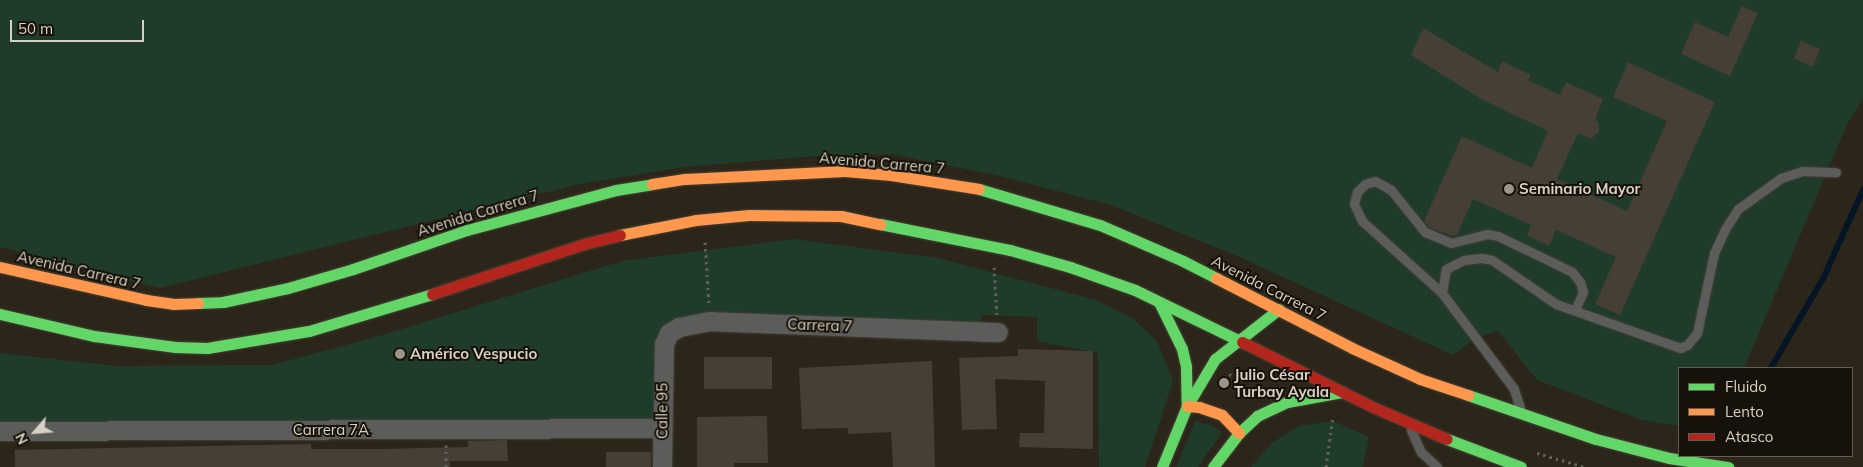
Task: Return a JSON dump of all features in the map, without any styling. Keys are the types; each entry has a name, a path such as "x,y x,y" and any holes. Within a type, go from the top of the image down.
{"main road":[{"name":"Avenida Carrera 7","path":"0,267 146,300 174,304 223,302 313,281 467,230 616,190 703,178 845,172 950,183 976,188 1041,206 1100,225 1144,243 1384,363 1522,415 1596,439 1660,455 1728,467"},
{"path":"0,314 59,329 141,344 175,348 233,344 309,331 375,313 584,244 704,219 748,215 841,216 994,246 1087,273 1135,290 1342,392 1486,455 1521,467"},
{"path":"1159,302 1182,349 1186,367 1186,406"},
{"path":"1162,467 1186,406 1213,361 1236,340 1278,309"},
{"path":"1213,467 1238,433 1257,416 1272,407 1288,402 1342,392"},
{"path":"1186,406 1199,406 1222,415 1238,433"}],"street":[{"name":"Carrera 7","path":"663,356 664,344 669,333 679,327 710,321 998,332"},
{"name":"Calle 95","path":"662,467 663,356"},
{"name":"Carrera 7A","path":"0,431 662,428"}],"lane":[{"path":"1442,293 1446,269 1464,260 1481,258 1492,260 1556,304 1680,348 1687,345 1697,333 1714,253 1725,229 1738,209 1781,178 1802,172 1836,172"},
{"path":"1522,415 1514,389 1442,293 1362,221 1354,204 1357,192 1365,184 1375,181 1391,190 1425,232 1451,243 1487,234 1498,236 1572,272 1580,282 1583,292 1575,310"},
{"path":"1407,421 1421,452 1437,467"}],"path":[{"path":"704,219 710,321"},
{"path":"994,246 998,332"},
{"path":"1223,369 1241,380 1267,380"},
{"path":"1326,467 1334,413"},
{"path":"1532,451 1585,467"}],"green space":[{"path":"0,0 1863,0 1863,99 1848,122 1744,367 1678,367 1678,426 1642,420 1537,380 1498,331 1477,337 1453,355 1235,255 1111,205 1000,176 892,154 817,156 685,167 580,184 159,288 0,247"},
{"path":"794,239 938,258 1096,300 1132,318 1157,341 1173,381 1145,467 1099,467 1098,353 1037,341 1037,317 982,315 980,332 710,321 669,333 662,428 0,431 0,353 118,366 272,365 376,337 622,261"},
{"path":"1195,421 1213,426 1222,432 1198,467 1176,467"},
{"path":"1333,421 1369,437 1363,467 1251,467 1273,442 1299,426"}],"building":[{"path":"1742,6 1758,13 1730,76 1681,54 1695,22 1728,37"},
{"name":"Seminario Mayor","path":"1423,28 1498,72 1502,61 1531,75 1528,80 1560,95 1566,82 1603,99 1595,120 1599,123 1599,132 1591,139 1578,133 1557,179 1627,211 1667,121 1613,97 1628,62 1715,102 1620,315 1595,304 1616,257 1556,230 1549,246 1527,236 1531,225 1473,199 1457,235 1452,236 1429,227 1424,221 1462,136 1532,168 1548,131 1483,100 1411,55"},
{"path":"1801,41 1820,49 1813,67 1794,58"},
{"path":"1018,349 1093,351 1093,449 1019,447 1020,433 1044,433 1045,381 995,379 997,429 962,430 959,358 1018,356"},
{"path":"704,357 772,357 772,389 704,389"},
{"path":"932,361 935,467 893,467 891,432 848,434 848,428 802,429 799,368"},
{"path":"767,416 768,463 734,463 734,467 697,467 697,417"},
{"path":"507,440 508,461 450,461 450,467 15,467 15,450 311,444 311,449 382,449 468,447 468,441"},
{"path":"606,452 651,452 651,467 606,467"}],"waterway":[{"path":"1772,367 1824,277 1863,190"}],"traffic: fast":[{"path":"198,303 223,302 288,288 353,269 467,230 616,190 652,184"},
{"path":"979,189 1100,225 1183,261 1216,278"},
{"path":"880,224 1010,250 1070,267 1135,290 1242,342"},
{"path":"0,314 94,336 175,347 207,348 309,331 432,294"},
{"path":"1159,302 1182,349 1186,367 1187,406"},
{"path":"1162,467 1187,406 1215,359 1279,309"},
{"path":"1213,467 1239,433 1257,416 1287,402 1342,392"},
{"path":"1468,395 1596,439 1669,458 1728,467"},
{"path":"1447,439 1521,467"}],"traffic: slow":[{"path":"652,184 685,179 845,171 891,175 979,189"},
{"path":"620,235 696,220 749,215 841,216 880,224"},
{"path":"0,267 146,300 173,304 198,303"},
{"path":"1216,278 1352,348 1420,379 1468,395"},
{"path":"1187,406 1199,407 1222,415 1239,433"}],"traffic: jam":[{"path":"432,294 584,244 620,235"},
{"path":"1242,342 1375,408 1447,439"}],"place":[{"name":"Seminario Mayor","path":"1509,189"},
{"name":"Américo Vespucio","path":"400,354"},
{"name":"Julio César Turbay Ayala","path":"1224,383"}]}
